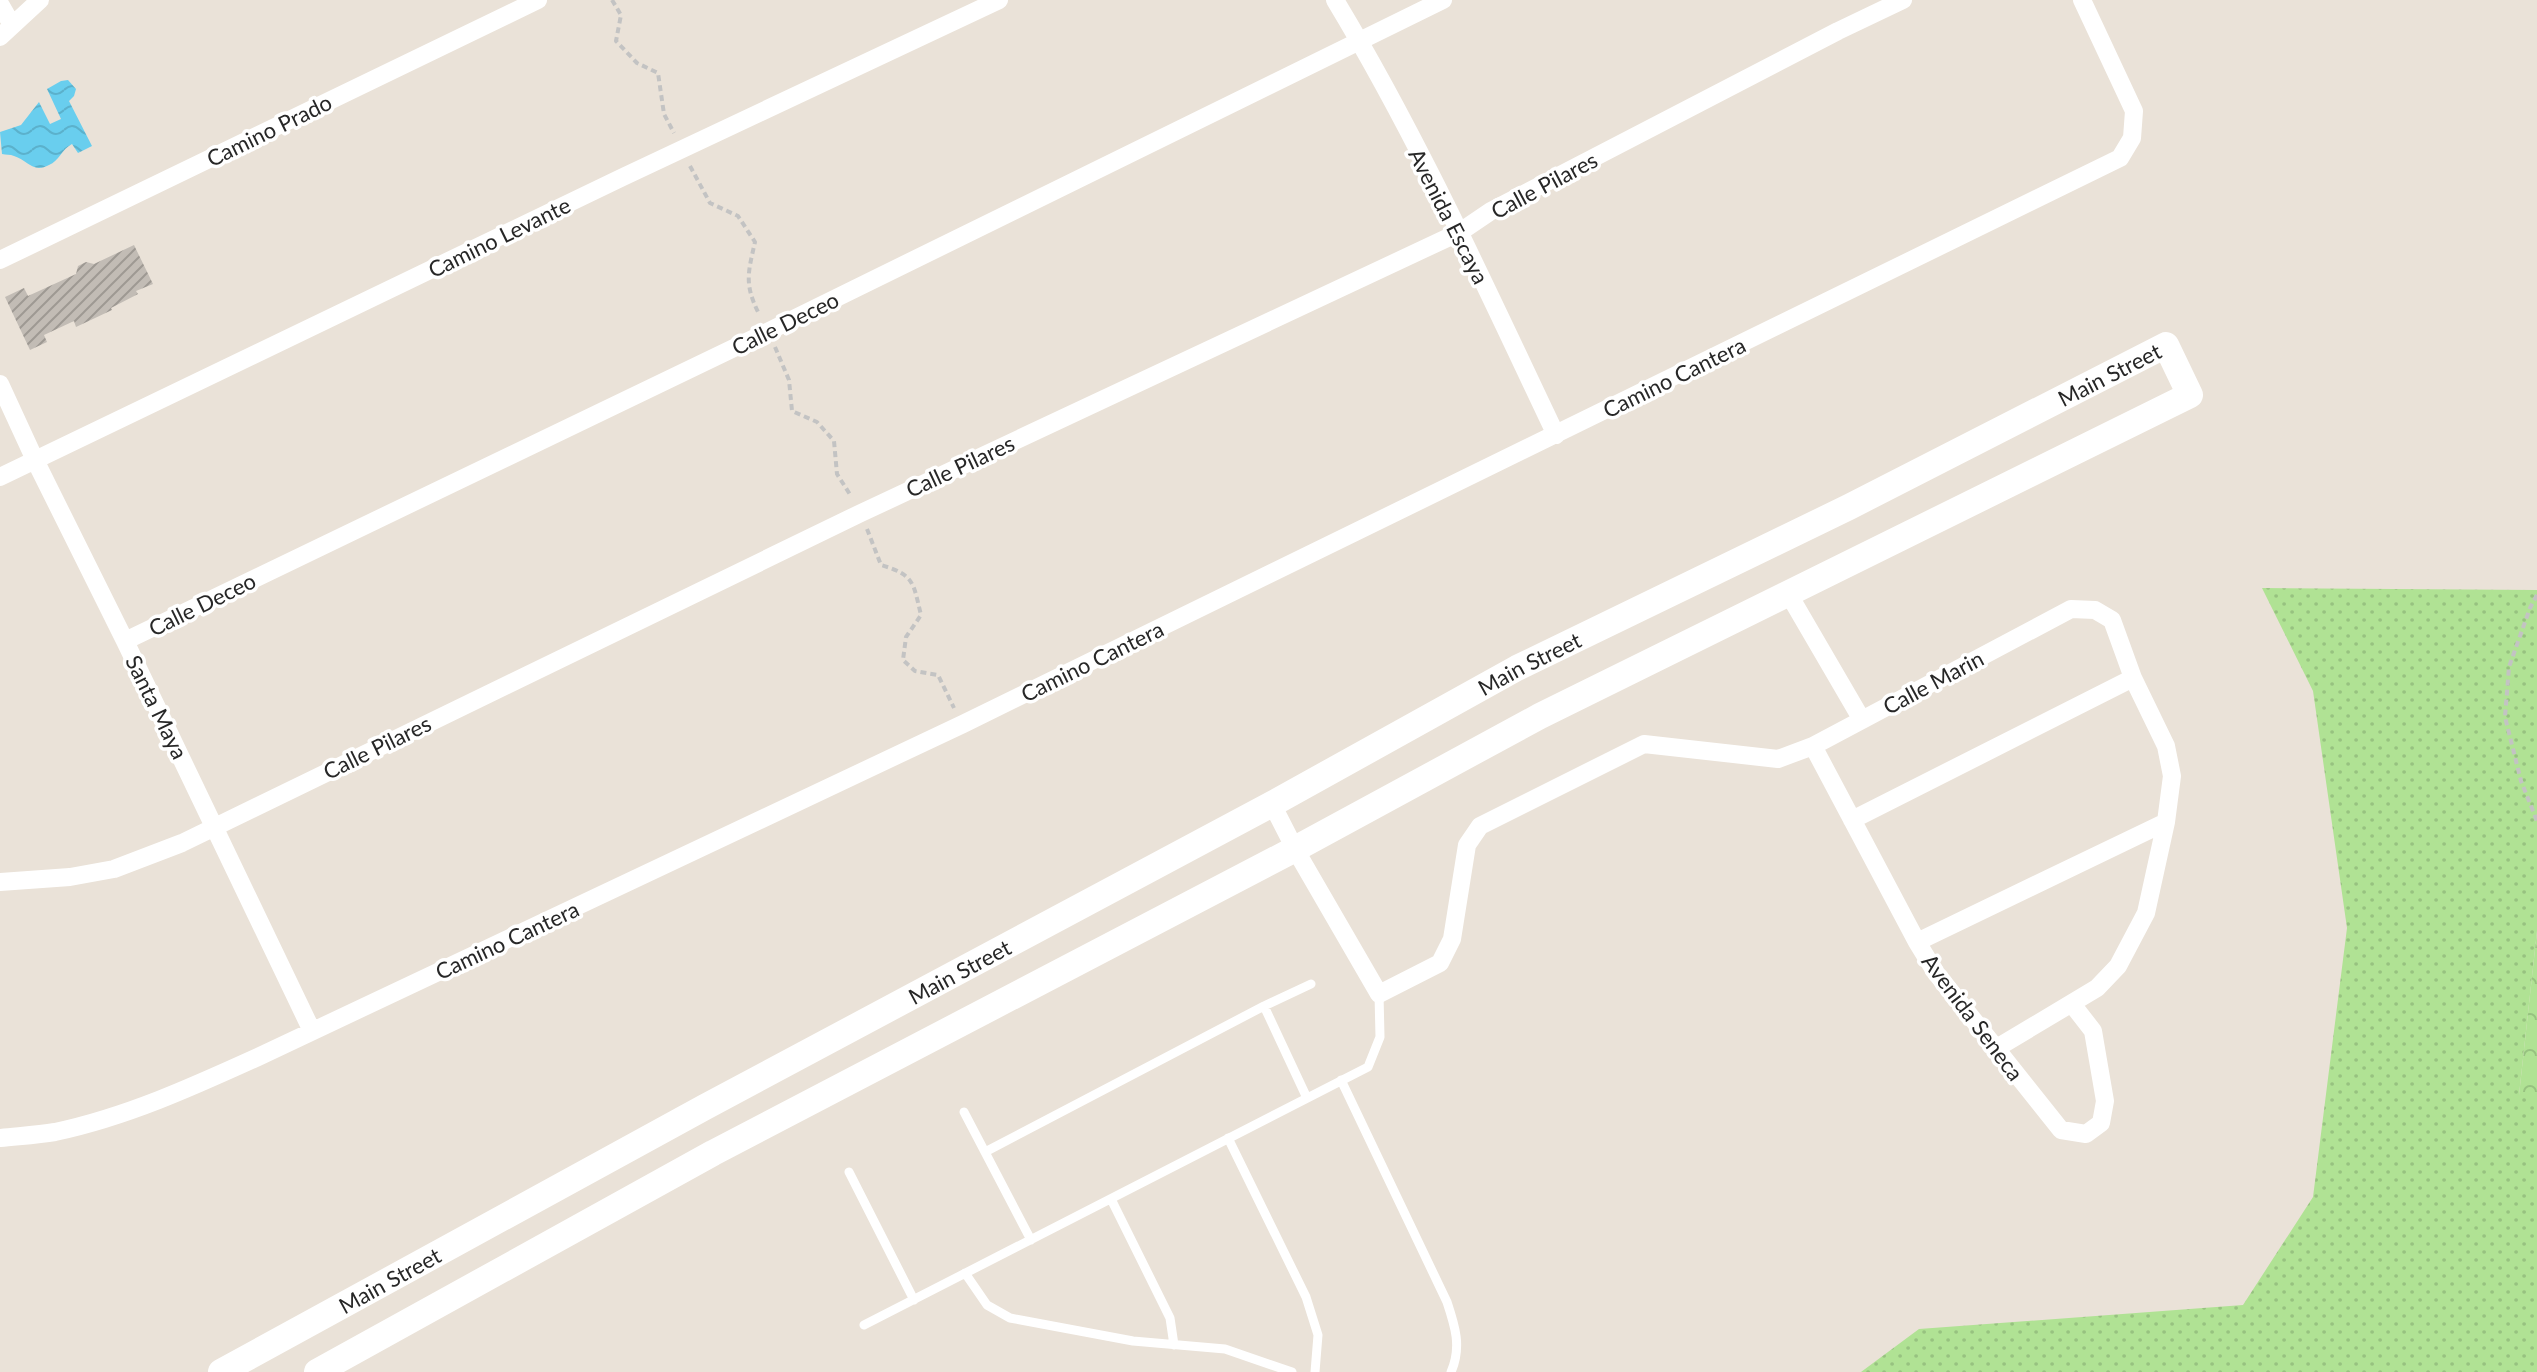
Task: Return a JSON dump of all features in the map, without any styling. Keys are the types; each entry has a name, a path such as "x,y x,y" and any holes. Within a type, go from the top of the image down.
{"main road":[{"name":"Main Street","path":"221,1372 705,1107 1272,804 1517,668 1849,507 2166,345 2190,395 1540,716 1295,849 713,1153 317,1372"}],"street":[{"path":"0,4 6,31 40,0"},
{"name":"Camino Prado","path":"0,260 538,0"},
{"name":"Camino Levante","path":"0,477 999,0"},
{"name":"Avenida Escaya","path":"1335,0 1460,232 1556,435"},
{"name":"Calle Deceo","path":"125,641 769,331 1443,0"},
{"name":"Calle Pilares","path":"0,882 70,877 114,869 182,843 861,513 1460,232 1491,211 1903,0"},
{"name":"Camino Cantera","path":"0,1138 52,1133 130,1111 206,1081 963,724 2120,158 2132,138 2134,111 2082,0"},
{"name":"Santa Maya","path":"0,384 312,1031"},
{"path":"1788,593 1862,720"},
{"name":"Calle Marin","path":"1379,994 1440,963 1452,939 1467,845 1480,826 1644,744 1778,759 1813,746 2071,609 2095,610 2112,620 2133,678"},
{"path":"1852,820 2133,678 2166,746 2172,776 2166,822 2146,913 2118,966 2097,988 1995,1049"},
{"name":"Avenida Seneca","path":"1813,746 1936,973 2061,1130 2086,1134 2101,1123 2105,1101 2093,1031 2072,1004"},
{"path":"1272,804 1379,994"},
{"path":"1917,942 2166,822"}],"lane":[{"path":"985,1152 1311,984"},
{"path":"864,1325 1368,1067 1380,1037 1379,994"},
{"path":"1264,1006 1307,1098"},
{"path":"1341,1080 1447,1302 1458,1335 1456,1361 1451,1372"},
{"path":"964,1112 1031,1240"},
{"path":"1228,1138 1306,1297 1318,1335 1315,1372"},
{"path":"849,1172 914,1300"},
{"path":"1111,1199 1170,1318 1174,1345"},
{"path":"965,1273 987,1305 1010,1318 1133,1341 1225,1349 1292,1372"}],"path":[{"path":"612,0 621,15 616,41 637,63 658,73 664,114 710,203 738,216 755,242 746,278 750,297 769,331 789,380 792,411 817,422 834,441 837,474 861,513 881,565 902,571 913,582 921,615 906,637 903,660 915,671 938,675 963,724"},
{"path":"2537,595 2509,667 2505,717 2521,781 2537,821"}],"green space":[{"path":"2262,588 2537,590 2537,931 2519,1095 2537,1095 2537,1372 1861,1372 1919,1329 2243,1305 2313,1197 2347,928 2313,691"},
{"path":"2537,931 2537,1095 2519,1095"}],"water":[{"path":"68,80 76,89 69,101 92,146 78,153 72,144 52,163 39,168 12,155 2,154 0,132 21,125 39,102 50,124 61,119 47,89"}],"building":[{"path":"134,245 153,284 136,291 138,294 112,310 76,327 74,321 44,335 47,342 30,350 5,297 24,288 28,296 76,274 78,266 86,262 94,264"}]}
